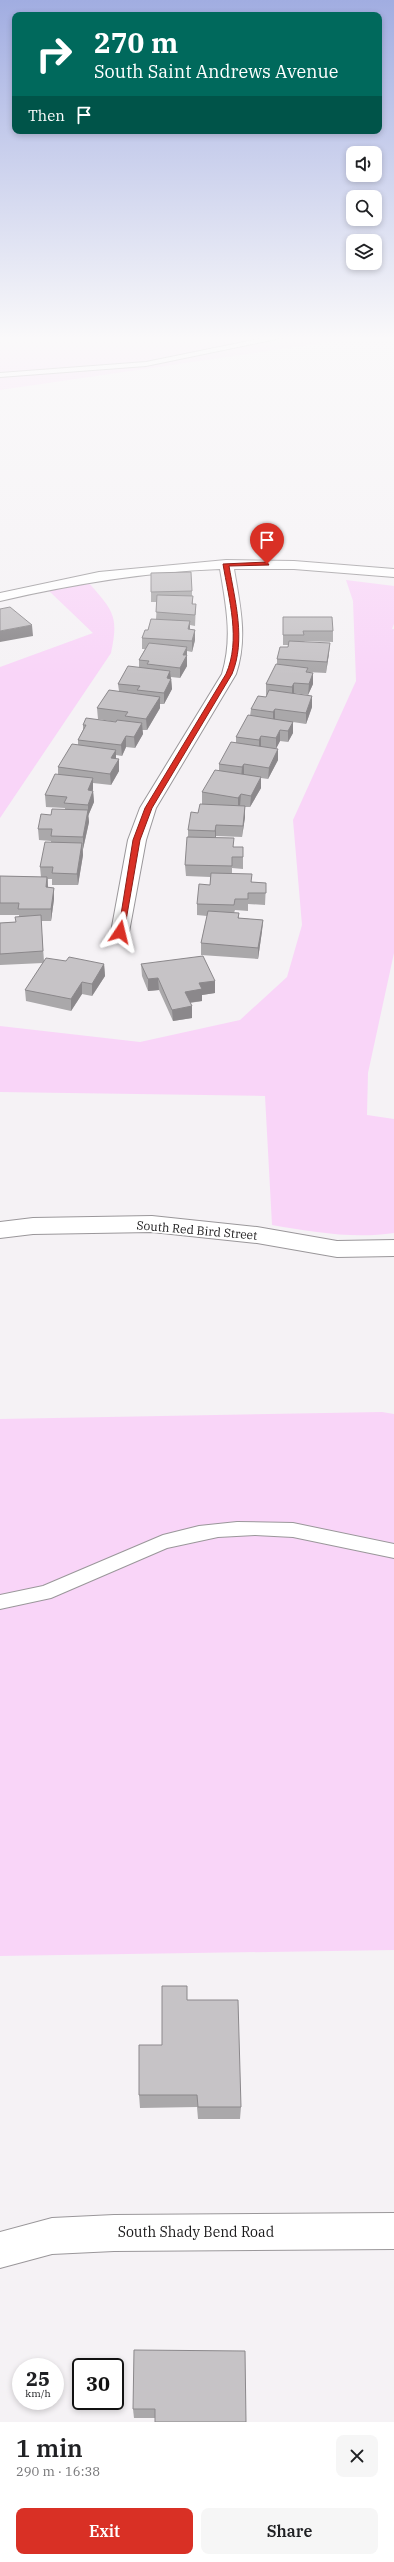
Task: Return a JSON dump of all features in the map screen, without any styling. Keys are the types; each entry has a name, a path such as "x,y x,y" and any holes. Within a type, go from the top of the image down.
{"street":[{"path":"2,583 6,596 71,580 125,571 226,564 331,566 394,573"},
{"path":"120,932 137,840 148,808 229,674 234,662 237,631 226,564"},
{"name":"South Red Bird Street","path":"0,1230 33,1226 152,1224 257,1235 337,1249 394,1248"},
{"name":"South Shady Bend Road","path":"0,2250 52,2236 114,2233 394,2231"}],"lane":[{"path":"0,1602 45,1593 163,1542 183,1535 216,1530 261,1529 309,1532 394,1551"}],"shaded area":[{"path":"346,580 394,586 394,624 392,629 394,629 394,953 368,1073 367,1115 394,1119 394,1233 379,1235 333,1234 272,1225 265,1096 0,1092 0,1026 140,1042 240,1020 287,977 302,925 293,820 356,681 353,601"},
{"path":"89,583 104,600 112,614 114,630 111,653 0,818 0,667 93,633 48,590"},
{"path":"382,1412 394,1414 394,1950 0,1956 0,1419"}],"building":[{"path":"191,572 192,591 151,592 151,573"},
{"path":"157,595 193,596 192,604 196,604 195,615 156,612"},
{"path":"10,607 32,625 0,631 0,609"},
{"path":"283,617 332,617 333,631 303,631 304,635 283,635"},
{"path":"151,619 190,621 188,629 195,630 192,641 142,638 145,630 148,630"},
{"path":"289,641 330,643 327,662 277,659 280,647 288,647"},
{"path":"149,643 187,647 183,655 187,655 180,668 147,664 149,661 139,660"},
{"path":"276,664 308,668 306,672 313,673 309,684 294,683 292,687 266,684"},
{"path":"128,666 170,671 167,678 171,679 164,693 137,690 140,686 118,684"},
{"path":"109,690 160,697 146,719 125,716 128,712 97,708"},
{"path":"269,690 312,696 306,713 275,709 273,712 251,709 258,696 266,697"},
{"path":"248,715 293,722 288,731 280,730 276,738 261,736 259,740 236,737"},
{"path":"86,718 116,722 117,720 142,723 134,737 126,736 121,745 78,740 86,725 83,725"},
{"path":"231,742 278,749 269,768 244,764 242,767 219,764"},
{"path":"72,744 116,750 111,758 119,759 110,774 58,767"},
{"path":"215,770 261,777 251,796 241,794 238,798 202,792"},
{"path":"55,774 93,778 88,790 93,791 88,805 64,803 67,797 45,795"},
{"path":"200,804 245,806 243,826 216,825 215,831 188,830 191,812 198,813"},
{"path":"52,809 88,810 83,837 51,836 52,829 38,829 41,814 51,815"},
{"path":"187,837 234,838 233,847 243,847 243,857 232,857 232,866 185,865"},
{"path":"45,842 82,843 77,874 52,873 53,867 40,867"},
{"path":"211,873 252,874 251,882 266,883 266,893 248,893 248,899 235,899 234,905 197,904 199,884 210,885"},
{"path":"0,876 47,877 46,887 54,888 51,909 18,909 19,903 0,903"},
{"path":"208,911 239,913 238,918 263,920 258,948 201,943"},
{"path":"41,915 43,951 0,954 0,923 16,922 15,917"},
{"path":"203,956 215,981 199,983 202,989 185,992 192,1006 172,1010 158,978 148,979 141,964"},
{"path":"69,957 104,964 92,984 82,982 71,999 25,990 46,958 66,961"},
{"path":"162,1986 187,1986 187,2000 238,2000 241,2107 198,2107 197,2095 139,2095 139,2045 162,2045"},
{"path":"134,2350 245,2351 246,2422 155,2422 155,2409 133,2409"}],"route":[{"path":"120,932 137,840 148,808 229,674 234,662 237,650 236,625 226,564 267,564"}]}
